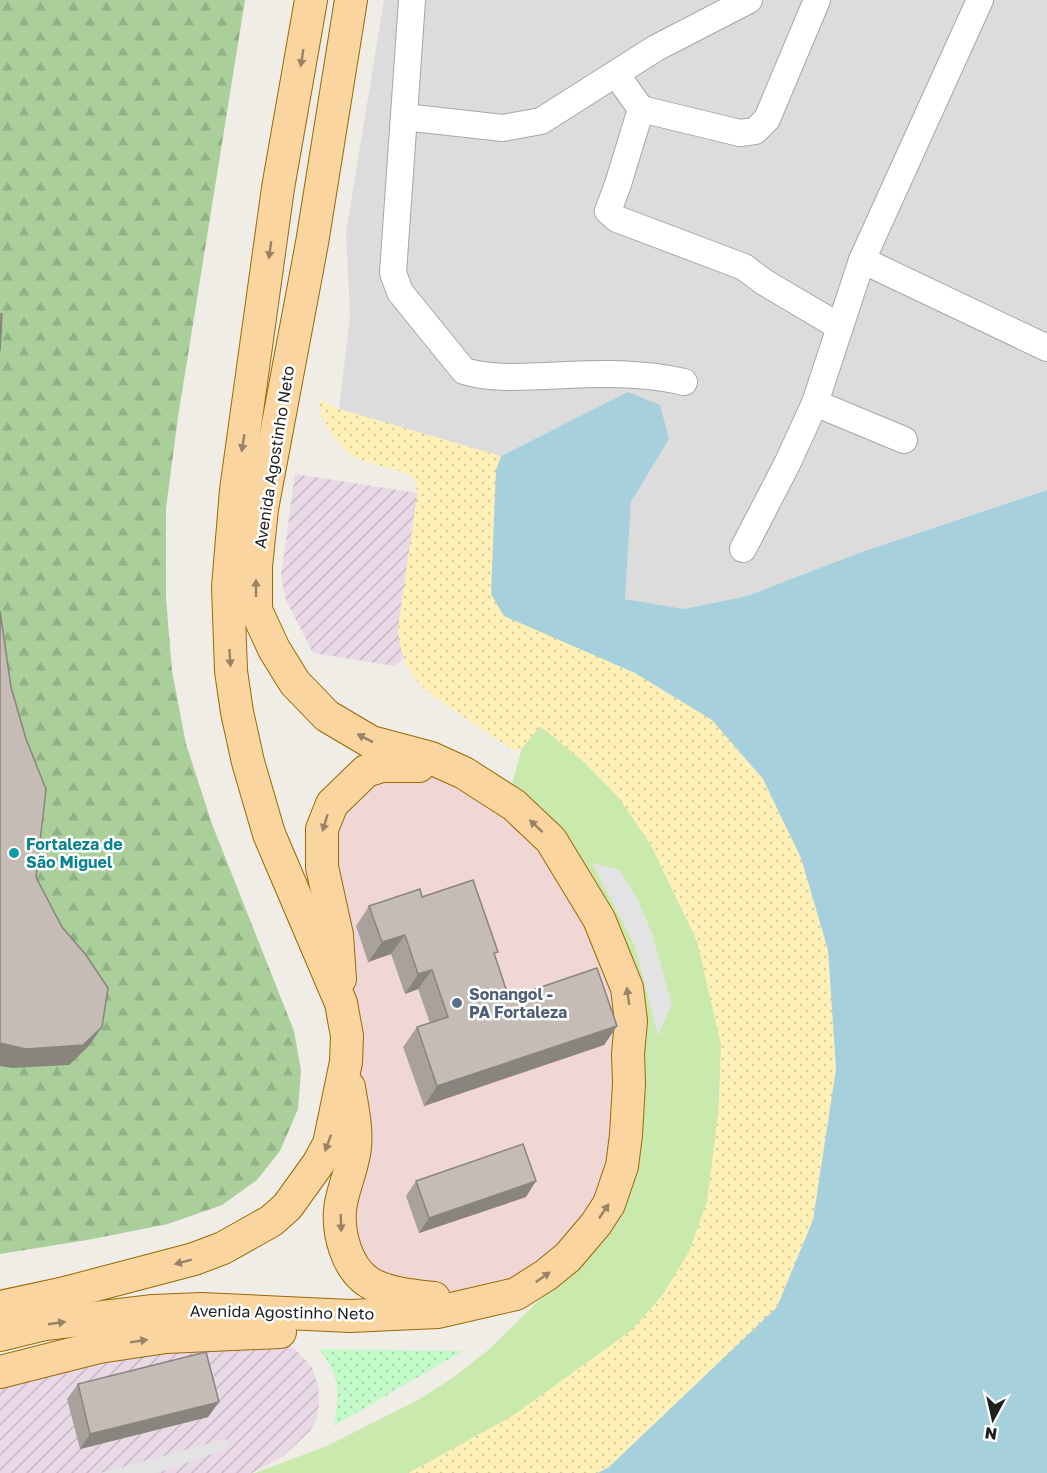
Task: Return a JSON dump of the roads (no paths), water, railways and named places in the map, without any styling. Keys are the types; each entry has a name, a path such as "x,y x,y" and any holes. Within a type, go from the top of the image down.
{"main road":[{"name":"Avenida Agostinho Neto","path":"0,1307 61,1294 194,1259 240,1240 287,1208 302,1189 329,1144 346,1062 346,1036 341,1003 283,868 258,800 237,712 229,636 228,587 236,490 278,188 312,0"},
{"name":"Avenida Agostinho Neto","path":"0,1335 45,1324 153,1311 202,1309 350,1316 438,1312 516,1294 546,1275 567,1257 596,1224 609,1204 622,1166 626,1135 631,1021 627,988 599,919 551,840 514,805 464,773 431,758 371,742 327,716 296,683 274,649 256,610 256,566 262,509 312,243 351,0"},
{"path":"341,1003 337,935 322,867 322,829 332,804 358,777 376,766 416,766 464,773"},
{"path":"346,1062 356,1135 353,1163 340,1208 340,1230 348,1258 367,1281 393,1292 411,1296 436,1299 516,1294"},
{"path":"0,1372 99,1347 165,1337 382,1328 438,1323 481,1315 516,1294"}],"street":[{"path":"412,0 393,273 400,292 464,372 479,376 508,377 643,374 684,382"},
{"path":"404,117 503,128 541,121 656,48 749,0"},
{"path":"616,74 641,109 740,133 756,131 767,119 817,0"},
{"path":"743,549 815,404 862,260 980,0"},
{"path":"641,109 608,211 617,219 744,267 764,282 840,327"},
{"path":"862,260 1047,348"},
{"path":"815,404 904,440"}],"water":[{"path":"628,392 660,405 669,439 631,502 625,599 684,609 747,596 856,554 1047,490 1047,1473 598,1473 609,1467 777,1307 813,1220 836,1069 828,950 801,858 763,779 712,720 635,673 504,616 491,594 496,470 501,456"}],"place":[{"name":"Fortaleza de São Miguel","path":"14,853"},
{"name":"Sonangol - PA Fortaleza","path":"457,1003"}]}
